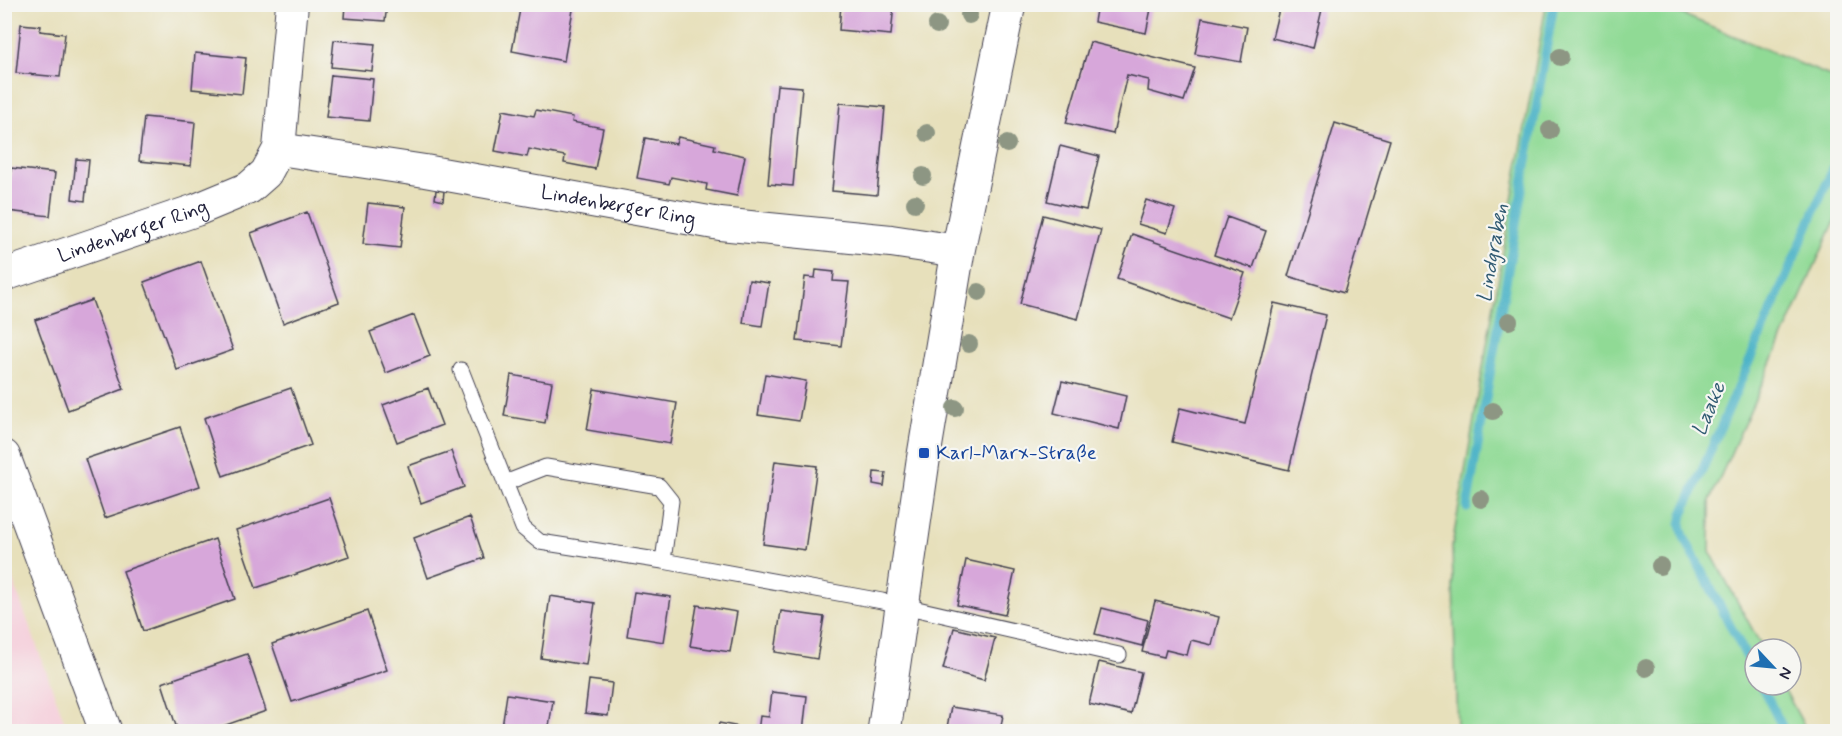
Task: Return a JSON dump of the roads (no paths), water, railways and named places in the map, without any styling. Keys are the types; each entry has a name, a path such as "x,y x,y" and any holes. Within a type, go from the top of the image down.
{"street":[{"name":"Lindenberger Ring","path":"4,275 196,210 249,188 266,173 279,149 292,4"},
{"path":"885,732 923,461 958,251 1009,4"},
{"name":"Lindenberger Ring","path":"279,149 425,171 720,224 891,241 958,251"},
{"path":"4,456 106,732"}],"lane":[{"path":"461,370 523,528 540,542 663,561 903,606 1119,656"},
{"path":"505,483 546,467 659,486 671,501 663,561"}],"waterway":[{"name":"Lindgraben","path":"1467,508 1554,4"},
{"name":"Laake","path":"1743,650 1684,537 1681,525 1683,514 1838,157"},
{"name":"Laake","path":"1767,697 1785,732"}],"place":[{"name":"Karl-Marx-Straße","path":"924,453"}]}
